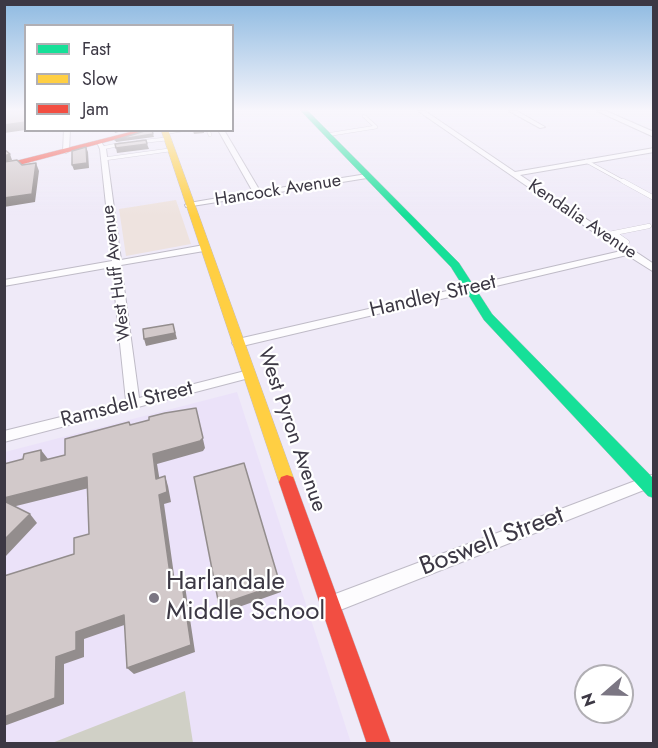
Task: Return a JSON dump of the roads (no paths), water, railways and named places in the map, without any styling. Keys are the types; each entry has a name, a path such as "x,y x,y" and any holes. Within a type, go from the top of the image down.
{"street":[{"path":"66,146 66,151"},
{"path":"4,167 96,146"},
{"name":"West Huff Avenue","path":"101,146 133,404"},
{"name":"West Pyron Avenue","path":"163,146 189,205 379,744"},
{"path":"229,146 258,194"},
{"path":"337,146 455,265 488,318 651,485"},
{"name":"Kendalia Avenue","path":"472,146 654,269"},
{"path":"513,174 654,150"},
{"name":"Hancock Avenue","path":"189,205 367,176"},
{"path":"4,283 165,252 204,248"},
{"name":"Handley Street","path":"238,344 628,252"},
{"name":"Ramsdell Street","path":"4,437 249,374"},
{"name":"Boswell Street","path":"330,605 651,485"}],"lane":[{"path":"104,159 141,146"},
{"path":"586,161 654,198"},
{"path":"604,235 649,226"},
{"path":"614,233 627,242 617,244"},
{"path":"113,243 124,242"}],"place":[{"name":"Harlandale Middle School","path":"154,598"}]}
